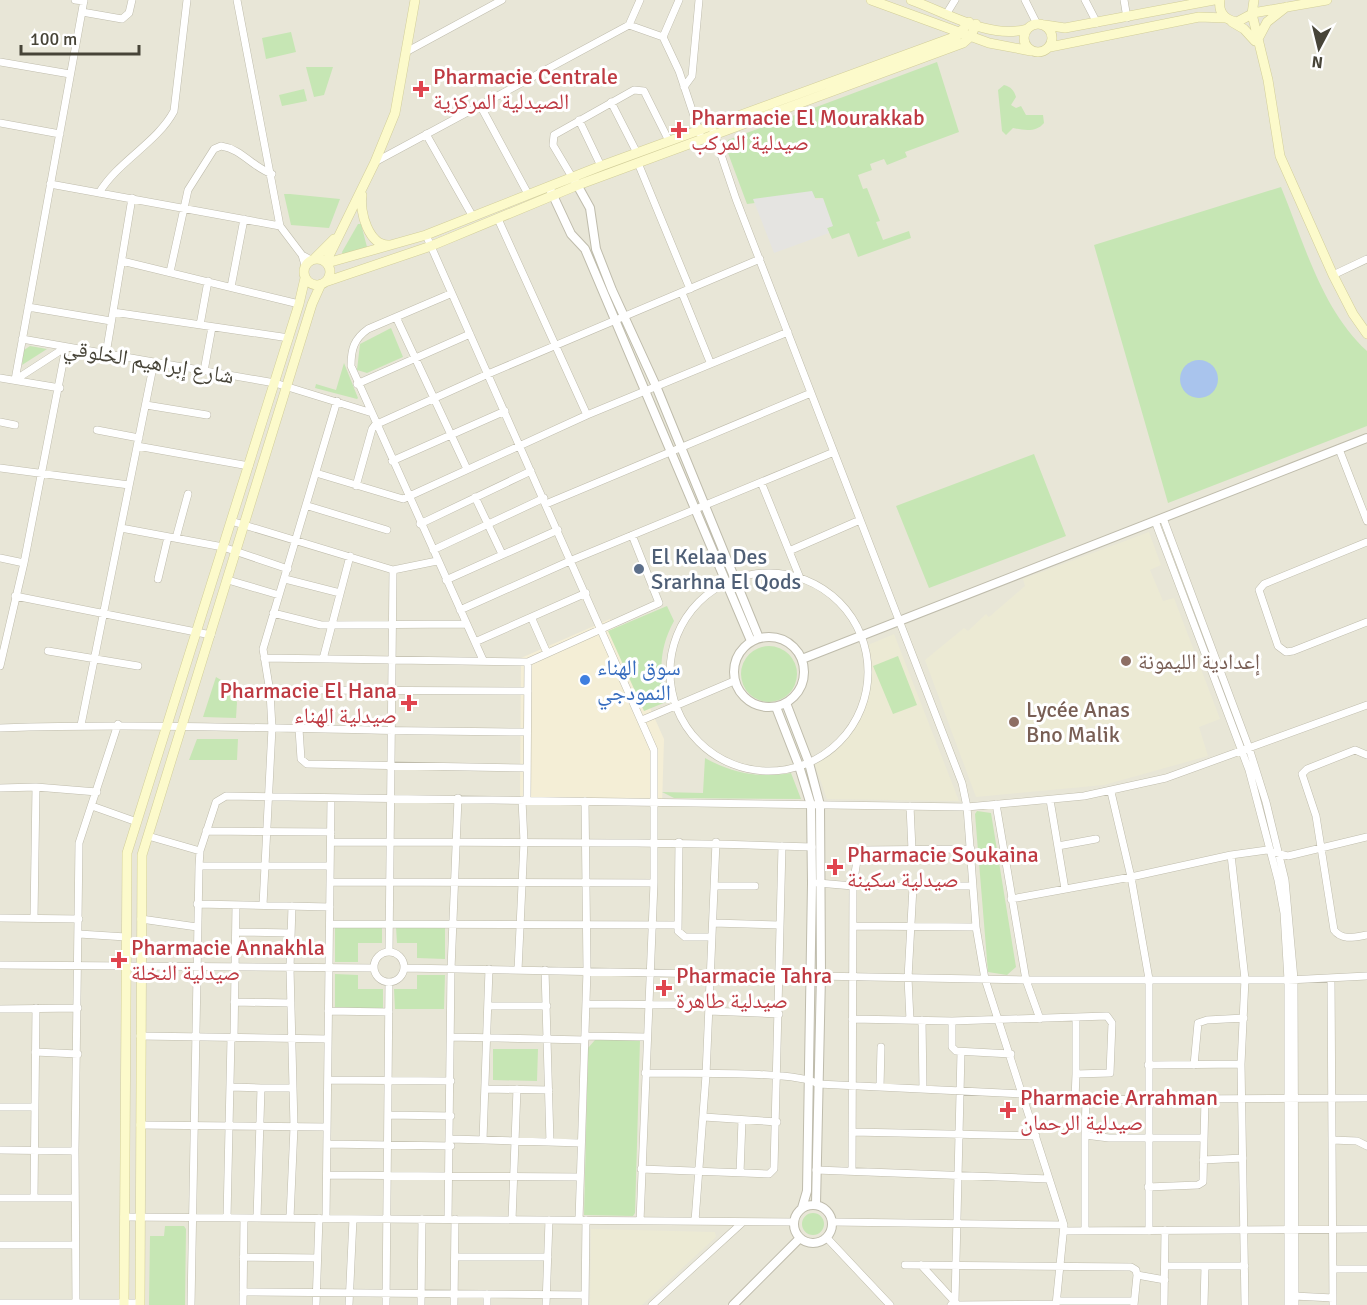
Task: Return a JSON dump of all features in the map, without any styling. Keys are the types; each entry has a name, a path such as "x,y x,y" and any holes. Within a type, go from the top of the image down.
{"main road":[{"path":"140,1304 141,864 312,304 329,276 326,263 364,186 395,113 415,0"},
{"path":"871,0 1002,46"},
{"path":"911,0 1003,32 1041,25 1065,28 1188,7 1214,0"},
{"path":"1188,7 1200,0"},
{"path":"1220,0 1220,10 1229,20 1250,34 1257,44"},
{"path":"1254,0 1253,13 1257,44 1268,80 1280,156 1353,314 1367,334"},
{"path":"713,130 954,46 979,44 1043,52 1050,47 1199,17 1243,21 1253,13 1327,0"},
{"path":"1257,44 1275,13 1290,5"},
{"path":"954,46 966,35 973,23"},
{"path":"1041,25 1052,35 1050,47"},
{"path":"1027,29 1024,41 1031,51"},
{"path":"308,260 326,263 426,235 549,186 575,181 966,35"},
{"path":"305,278 314,285 323,283 431,246 553,196 601,166 637,158 669,141 700,135"},
{"path":"364,186 361,202 373,238 386,245 406,241"},
{"path":"124,1304 127,853 300,304 308,260 340,233"}],"street":[{"path":"15,380 84,1 75,0"},
{"path":"82,12 122,19 129,13 132,0"},
{"path":"99,193 107,180 165,123 174,111 187,0"},
{"path":"237,0 272,174 280,226 308,260"},
{"path":"406,52 502,0"},
{"path":"375,162 629,25 640,0"},
{"path":"679,0 663,37 684,87 700,135"},
{"path":"684,87 692,76 699,0"},
{"path":"947,13 955,0"},
{"path":"1025,0 1041,25"},
{"path":"1084,0 1097,23"},
{"path":"1124,0 1127,18"},
{"path":"629,25 663,37"},
{"path":"0,62 70,74"},
{"path":"669,141 644,91 634,90 556,133 552,138 552,145 575,181 593,218 594,237 602,267 644,392 724,583 755,640"},
{"path":"611,102 637,158 690,289"},
{"path":"480,105 528,194"},
{"path":"579,120 601,166"},
{"path":"0,123 60,134"},
{"path":"713,130 811,393 962,783 967,807 976,927 984,979 1011,1054 1064,1228 1056,1303"},
{"path":"426,135 473,217"},
{"path":"170,272 191,182 208,155 220,146 239,151 263,171 272,174"},
{"path":"50,184 280,226"},
{"path":"549,186 571,234 585,249 619,319 656,386 734,579 755,640"},
{"path":"106,354 132,198"},
{"path":"231,287 244,219"},
{"path":"498,219 554,347 587,415"},
{"path":"426,235 450,294 572,560 654,750 654,883 640,1221"},
{"path":"579,243 594,237"},
{"path":"356,486 375,425 488,374 760,259"},
{"path":"1334,275 1367,259"},
{"path":"122,261 300,304"},
{"path":"200,325 208,281"},
{"path":"682,293 710,362"},
{"path":"450,294 368,329 355,341 351,366 369,412 483,660"},
{"path":"28,307 111,321"},
{"path":"113,312 289,338"},
{"path":"396,317 467,469"},
{"path":"204,371 212,327"},
{"path":"316,473 403,500 587,415 710,362 788,332"},
{"path":"357,384 470,334"},
{"name":"شارع إبراهيم الخلوقي","path":"22,339 275,383 369,412"},
{"path":"15,380 66,347"},
{"path":"0,666 2,642 24,563 60,388 66,347"},
{"path":"81,725 154,362"},
{"path":"0,378 60,388"},
{"path":"433,550 488,524 811,393"},
{"path":"263,905 272,728 270,692 264,658 265,640 298,541 337,401"},
{"path":"146,405 207,415"},
{"path":"392,461 505,411"},
{"path":"0,422 15,425"},
{"path":"97,430 138,442 249,466"},
{"path":"802,659 1367,438"},
{"path":"1339,449 1367,521"},
{"path":"460,610 572,560 834,452"},
{"path":"0,468 129,485"},
{"path":"420,524 531,471"},
{"path":"761,482 800,578"},
{"path":"176,538 188,494"},
{"path":"475,497 502,554"},
{"path":"308,506 387,530"},
{"path":"789,551 860,520"},
{"path":"1159,520 1245,749 1281,855 1289,910 1291,979 1292,1099 1288,1305"},
{"path":"231,521 393,570 437,561"},
{"path":"121,528 237,550 288,569"},
{"path":"446,580 558,530"},
{"path":"264,658 392,658 528,662 659,603 632,535"},
{"path":"158,579 168,537"},
{"path":"1367,542 1264,584 1260,590 1278,646 1286,651 1293,651 1367,622"},
{"path":"323,659 350,556"},
{"path":"0,558 24,563"},
{"path":"390,952 393,570"},
{"path":"778,573 800,578 826,591 847,611 861,636 867,660 867,677 861,710 842,738 830,750 804,765 770,771 740,767 712,754 690,733 675,707 669,669 678,632 689,612 705,596 724,583 756,574 778,573"},
{"path":"285,579 340,593"},
{"path":"228,580 279,595"},
{"path":"475,642 532,620 586,593"},
{"path":"15,597 197,630 211,635"},
{"path":"273,613 308,623 333,625 466,624"},
{"path":"532,620 547,653"},
{"path":"772,637 784,640 795,648 802,659 804,671 802,684 796,695 776,707 763,707 750,702 740,693 734,681 734,666 739,652 755,640 772,637"},
{"path":"48,651 138,666"},
{"path":"518,970 527,768 528,662"},
{"path":"642,720 734,681"},
{"path":"301,690 528,691"},
{"path":"786,703 815,805 821,975 816,1204"},
{"path":"191,1305 199,866 200,851 206,831 216,802 220,798 226,795 967,807 1111,792 1166,778 1367,705"},
{"path":"776,707 804,765"},
{"path":"76,1304 75,1151 79,843 118,724"},
{"path":"0,728 168,724 392,732 527,732"},
{"path":"299,729 301,759 307,764 527,768"},
{"path":"1245,749 1284,913 1291,979"},
{"path":"1367,755 1355,750 1302,772 1316,816 1334,930 1340,936 1348,938 1367,935"},
{"path":"0,788 36,787 97,792"},
{"path":"34,918 36,787"},
{"path":"1111,792 1131,877 1149,979 1147,1099 1149,1231"},
{"path":"316,1305 317,1258 327,1174 331,798"},
{"path":"454,1305 455,1257 449,1175 451,969 458,798"},
{"path":"1050,800 1065,889"},
{"path":"585,801 587,970 580,1177 585,1305"},
{"path":"996,804 1026,980 1040,1019"},
{"path":"794,1222 802,1208 807,1191 811,975 817,883 812,847 815,805"},
{"path":"910,806 912,850"},
{"path":"92,807 137,822"},
{"path":"206,831 331,832"},
{"path":"148,836 200,851"},
{"path":"1011,899 1131,877 1231,855 1271,851 1281,855 1367,837"},
{"path":"1058,846 1096,839"},
{"path":"331,842 456,844 716,842 812,847"},
{"path":"679,842 677,924 679,934 685,937 712,937"},
{"path":"695,1221 704,1117 716,842"},
{"path":"641,1169 769,1174 773,1171 777,1122 782,846"},
{"path":"852,1171 853,886 858,854 865,850 971,849"},
{"path":"1231,855 1245,979 1241,1064 1245,1305"},
{"path":"199,866 330,866"},
{"path":"330,882 654,883"},
{"path":"817,883 853,886 973,886"},
{"path":"714,886 755,886"},
{"path":"910,1020 908,978 913,887"},
{"path":"197,904 330,907"},
{"path":"227,1218 236,905"},
{"path":"290,1218 294,1127 290,968 292,906"},
{"path":"0,918 79,919"},
{"path":"141,919 197,927"},
{"path":"713,923 779,925"},
{"path":"330,924 677,924"},
{"path":"853,926 976,927"},
{"path":"236,932 290,933"},
{"path":"79,934 126,937"},
{"path":"390,952 401,959 404,968 401,976 389,982 377,976 374,968 380,955 390,952"},
{"path":"0,964 374,968"},
{"path":"404,968 1026,980 1291,979 1367,976"},
{"path":"483,1140 489,969"},
{"path":"545,970 550,1142"},
{"path":"1294,1296 1333,1301 1331,978"},
{"path":"386,1305 389,982"},
{"path":"234,1002 291,1003"},
{"path":"586,1004 648,1003 779,1014"},
{"path":"489,1006 547,1006"},
{"path":"34,1198 36,1008"},
{"path":"0,1009 78,1008"},
{"path":"328,1011 389,1012"},
{"path":"852,1019 952,1021 1107,1016 1112,1023 1110,1073 1076,1074"},
{"path":"1075,1100 1076,1018"},
{"path":"1194,1065 1198,1023 1207,1020 1244,1018"},
{"path":"922,1020 923,1089"},
{"path":"952,1021 952,1047 961,1052 1011,1054"},
{"path":"140,1036 328,1039"},
{"path":"451,1037 547,1039 646,1037"},
{"path":"880,1087 881,1047"},
{"path":"35,1052 78,1054"},
{"path":"956,1304 961,1052"},
{"path":"1148,1065 1241,1064"},
{"path":"645,1073 778,1076 809,1078 818,1084 960,1091 1075,1100 1367,1098"},
{"path":"328,1080 451,1081"},
{"path":"230,1087 293,1088"},
{"path":"258,1218 261,1088"},
{"path":"485,1089 549,1090"},
{"path":"512,1220 517,1142 517,1089"},
{"path":"1148,1186 1201,1184 1204,1178 1205,1098"},
{"path":"1085,1231 1086,1100"},
{"path":"0,1107 35,1107"},
{"path":"388,1115 451,1116"},
{"path":"704,1117 777,1122"},
{"path":"740,1173 742,1120"},
{"path":"140,1125 327,1127"},
{"path":"852,1132 1036,1136"},
{"path":"1085,1135 1109,1138 1203,1138"},
{"path":"327,1144 388,1145 483,1140 581,1143"},
{"path":"1332,1140 1357,1141 1367,1146"},
{"path":"0,1150 75,1151"},
{"path":"1203,1160 1243,1158"},
{"path":"816,1170 1049,1179"},
{"path":"327,1174 580,1177"},
{"path":"0,1198 75,1198"},
{"path":"802,1208 816,1204 827,1210 833,1222 827,1238"},
{"path":"124,1217 794,1222"},
{"path":"243,1305 244,1218"},
{"path":"349,1305 353,1219"},
{"path":"421,1305 422,1219"},
{"path":"546,1305 549,1220"},
{"path":"652,1305 743,1222"},
{"path":"794,1222 800,1238 811,1243 827,1238"},
{"path":"833,1222 1064,1228 1085,1231 1244,1228 1367,1229"},
{"path":"1290,1228 1295,1305"},
{"path":"1164,1305 1165,1230"},
{"path":"733,1305 800,1238"},
{"path":"827,1238 890,1305"},
{"path":"0,1245 75,1245"},
{"path":"243,1257 317,1258"},
{"path":"455,1257 548,1257"},
{"path":"905,1265 921,1265 956,1266 1061,1267 1131,1267 1136,1270 1137,1275 1134,1303 956,1304 921,1265"},
{"path":"1165,1266 1245,1266"},
{"path":"1204,1305 1205,1266"},
{"path":"1333,1269 1367,1269"},
{"path":"1137,1275 1165,1280"},
{"path":"243,1292 585,1295"},
{"path":"487,1294 487,1305"},
{"path":"4,1304 140,1304"}],"shaded area":[{"path":"0,0 1367,0 1367,1305 0,1305"},
{"path":"812,191 816,200 823,198 833,226 827,228 829,233 774,253 753,199"},
{"path":"1149,532 1161,565 1150,570 1163,601 1174,598 1220,719 1199,727 1208,756 1104,785 976,797 925,660 964,628 968,631 986,614 989,617 1025,586 1023,579"},
{"path":"610,619 664,739 662,806 520,803 521,658"},
{"path":"894,634 959,801 827,799 815,765 845,741 863,714 872,675 868,645"},
{"path":"591,1229 715,1232 716,1237 642,1305 590,1305"}],"green space":[{"path":"291,32 296,52 266,59 262,38"},
{"path":"937,62 959,132 905,152 907,157 887,165 884,159 870,164 872,170 858,175 863,189 867,188 880,221 876,222 883,240 909,231 911,238 858,257 849,233 832,239 827,228 832,226 822,198 754,199 755,203 747,204 725,145 728,140"},
{"path":"306,67 333,67 324,95 314,97"},
{"path":"1004,85 1012,89 1016,97 1011,105 1016,108 1021,106 1026,115 1043,115 1044,123 1041,126 1029,130 1013,128 1006,135 1002,131 998,90"},
{"path":"304,89 307,101 282,106 279,95"},
{"path":"1281,187 1306,253 1326,296 1351,334 1367,351 1367,426 1168,503 1094,245"},
{"path":"284,194 340,199 329,228 291,225"},
{"path":"358,224 361,224 367,247 343,255 342,252"},
{"path":"391,328 403,357 367,373 357,370 360,344"},
{"path":"30,346 47,349 22,365 24,350"},
{"path":"344,363 357,399 315,388 316,384 336,390"},
{"path":"1034,454 1066,536 929,588 896,506"},
{"path":"667,606 674,621 665,641 662,661 662,681 666,702 644,711 608,631"},
{"path":"769,646 780,648 789,654 795,663 797,674 795,685 789,694 780,700 769,702 758,700 749,694 743,685 741,674 743,663 749,654 758,648"},
{"path":"898,656 917,705 893,714 873,666"},
{"path":"216,677 221,680 237,702 236,718 203,717"},
{"path":"197,739 238,739 237,760 189,760"},
{"path":"705,758 726,768 757,775 791,773 801,799 674,798 662,792 703,793"},
{"path":"977,811 991,813 1016,967 1007,975 988,972 975,814"},
{"path":"335,927 382,927 382,943 358,943 358,962 335,962"},
{"path":"396,927 445,927 445,959 417,958 417,943 397,943"},
{"path":"335,974 358,975 358,989 383,989 383,1009 335,1009"},
{"path":"417,975 445,975 444,1009 395,1009 394,989 417,989"},
{"path":"595,1040 640,1040 635,1213 633,1216 584,1215 588,1048"},
{"path":"493,1049 538,1049 537,1081 493,1080"},
{"path":"809,1213 817,1213 824,1220 824,1228 817,1235 809,1235 802,1228 802,1220"},
{"path":"165,1226 184,1226 186,1229 185,1305 149,1305 150,1236 164,1236"}],"water":[{"path":"1199,360 1212,366 1218,379 1212,392 1199,398 1186,392 1180,379 1186,366"}],"place":[{"name":"Pharmacie Centrale الصيدلية المركزية","path":"421,89"},
{"name":"Pharmacie El Mourakkab صيدلية المركب","path":"679,130"},
{"name":"El Kelaa Des Srarhna El Qods","path":"639,569"},
{"name":"إعدادية الليمونة","path":"1126,661"},
{"name":"سوق الهناء النمودجي","path":"585,680"},
{"name":"Pharmacie El Hana صيدلية الهناء","path":"409,703"},
{"name":"Lycée Anas Bno Malik","path":"1014,722"},
{"name":"Pharmacie Soukaina صيدلية سكينة","path":"835,867"},
{"name":"Pharmacie Annakhla صيدلية النخلة","path":"119,960"},
{"name":"Pharmacie Tahra صيدلية طاهرة","path":"664,988"},
{"name":"Pharmacie Arrahman صيدلية الرحمان","path":"1008,1110"}]}
